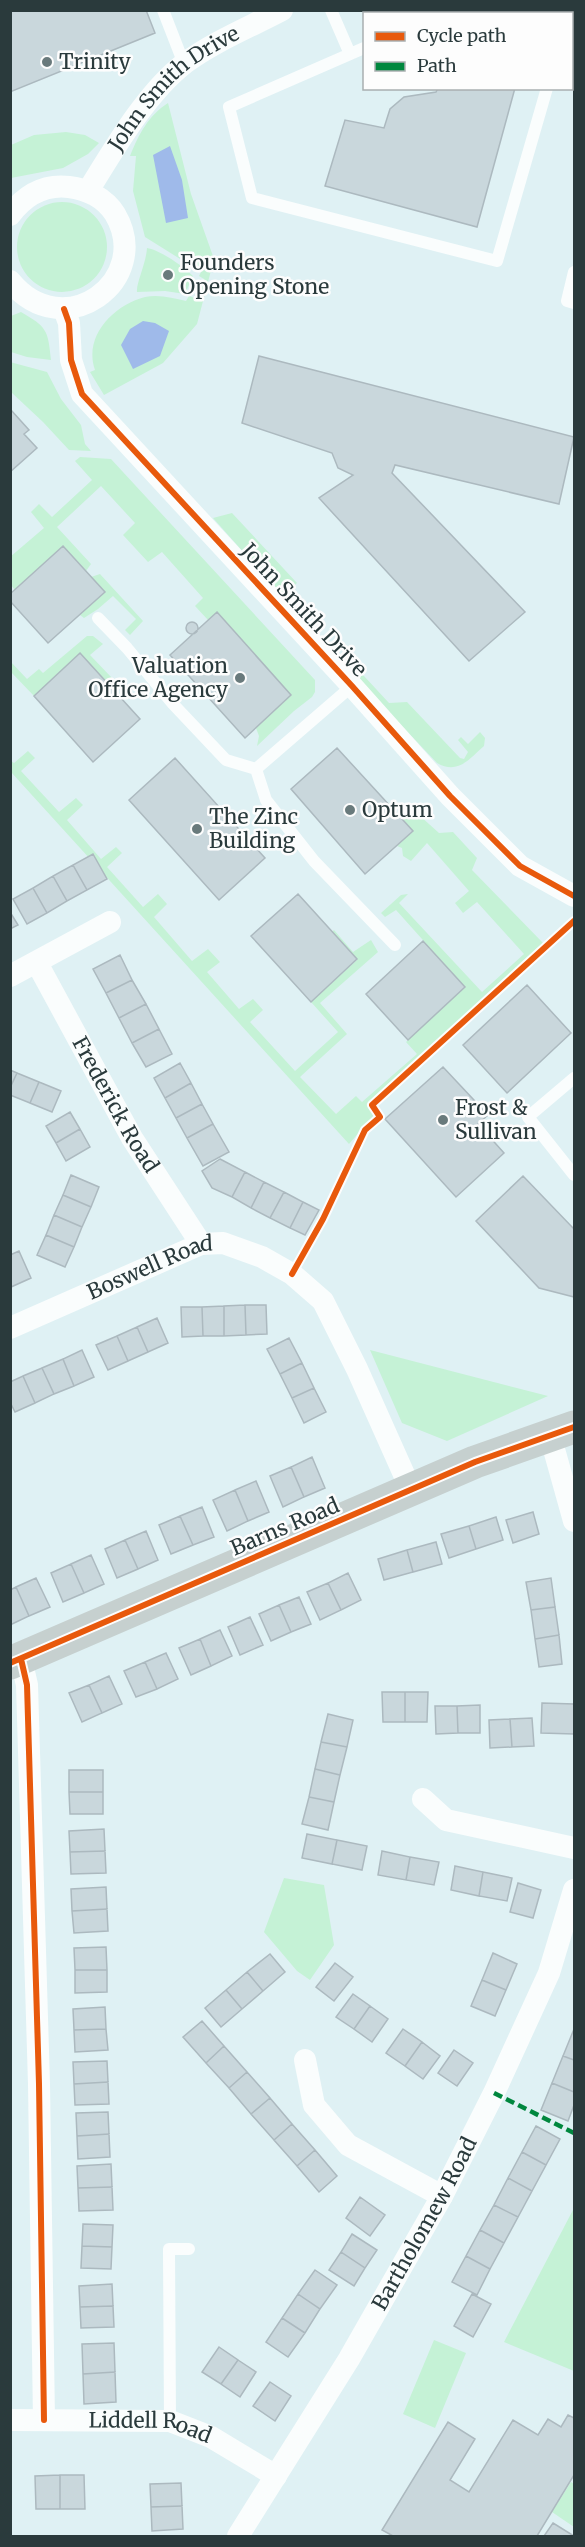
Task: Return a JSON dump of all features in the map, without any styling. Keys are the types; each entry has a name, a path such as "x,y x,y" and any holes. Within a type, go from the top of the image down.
{"street":[{"name":"John Smith Drive","path":"88,190 142,107 184,64 220,41 282,10"},
{"path":"10,190 36,191 58,185 88,190 112,209 124,237 124,257 118,273 108,288 93,300 77,307 64,309 37,304 13,288"},
{"path":"10,215 20,202 36,191"},
{"name":"John Smith Drive","path":"64,309 69,323 71,360 82,394 352,686 450,796 520,866 574,896"},
{"path":"10,976 110,922"},
{"name":"Frederick Road","path":"37,963 132,1138 201,1244"},
{"name":"Boswell Road","path":"10,1328 201,1244 223,1243 262,1257 292,1274 323,1301 357,1369 411,1490"},
{"path":"562,1431 574,1521"},
{"name":"Barns Road","path":"16,1661 475,1462 562,1431"},
{"path":"16,1661 27,1685 39,2084 44,2420"},
{"path":"423,1799 446,1820 574,1848"},
{"name":"Bartholomew Road","path":"238,2536 349,2359 442,2196 495,2093 549,1973 574,1890"},
{"path":"305,2060 314,2105 348,2145 442,2196"},
{"name":"Liddell Road","path":"10,2420 170,2421 199,2430 276,2476"}],"lane":[{"path":"163,10 184,64"},
{"path":"331,10 350,54"},
{"path":"363,48 229,107 252,198 497,261 546,90"},
{"path":"574,272 567,301 574,303"},
{"path":"98,618 173,704 226,760 256,769"},
{"path":"256,769 352,686"},
{"path":"256,769 266,800 314,861 395,945"},
{"path":"574,1078 528,1117 574,1175"},
{"path":"170,2421 169,2249 189,2249"}],"green space":[{"path":"168,103 191,194 214,259 197,324 163,363 104,395 90,372 95,370 92,357 93,345 104,324 122,307 145,297 161,296 186,301 189,296 195,298 204,279 199,276 201,272 145,237 133,191 136,156 130,156 145,126"},
{"path":"66,132 85,135 99,143 88,154 63,168 11,178 11,145 34,135"},
{"path":"62,202 79,205 94,215 104,230 107,247 104,264 94,279 79,289 62,292 45,289 30,279 20,264 17,247 20,230 30,215 45,205"},
{"path":"147,248 171,259 193,276 185,294 165,291 137,292"},
{"path":"21,312 45,330 51,360 11,352 11,316"},
{"path":"10,362 47,372 61,399 81,425 85,444 91,451 69,450 11,392"},
{"path":"80,457 111,459 315,680 315,692 312,697 257,746 259,736 256,728 291,695 217,613 208,620 195,606 203,598 162,552 148,562 123,535 135,523 101,486 57,527 91,564 86,571 63,546 15,590 11,585 10,557 44,528 31,512 39,504 52,517 92,480 75,461"},
{"path":"232,513 297,583 282,596 213,518"},
{"path":"100,574 143,621 130,635 125,630 136,619 113,596 84,618 80,615 105,592 91,577"},
{"path":"87,636 93,636 103,644 90,655 112,678 107,682 80,654 34,696 11,672 10,661 27,679 39,669 43,673"},
{"path":"352,663 389,703 407,702 460,758 464,759 468,752 458,740 461,737 468,744 480,732 485,738 484,746 463,764 451,767 437,763 346,667"},
{"path":"28,751 35,758 21,771 59,812 76,798 83,805 67,820 101,859 116,847 122,853 107,867 143,907 158,894 167,904 154,917 192,961 208,949 220,962 207,972 239,1009 253,999 263,1010 250,1022 295,1071 338,1032 311,1002 357,960 332,932 334,930 353,952 371,940 378,952 320,1003 347,1034 300,1077 336,1114 356,1096 362,1102 417,1054 406,1042 465,987 396,910 385,917 381,913 401,895 408,894 399,903 482,992 524,954 477,902 463,913 455,903 469,891 427,843 411,861 403,856 402,848 397,846 413,831 401,817 419,815 439,833 453,832 477,858 472,870 544,944 367,1105 374,1115 349,1144 11,772 10,760 14,763"},
{"path":"370,1350 548,1396 447,1441 402,1423"},
{"path":"284,1878 324,1885 334,1945 310,1980 297,1971 264,1932"},
{"path":"574,2208 574,2371 504,2342"},
{"path":"434,2340 466,2353 435,2428 403,2414"},
{"path":"571,2482 574,2484 574,2527 552,2512"}],"water":[{"path":"170,146 182,180 188,218 166,223 153,155"},
{"path":"143,321 155,323 169,331 160,356 133,369 121,345 130,329"}],"building":[{"name":"Trinity","path":"10,10 146,10 155,33 10,92"},
{"path":"437,90 514,90 477,227 325,186 345,120 384,128 390,109 404,97"},
{"path":"259,356 574,437 559,504 395,465 392,473 525,612 469,661 319,498 353,475 338,468 332,453 242,423"},
{"path":"11,410 29,430 24,434 37,448 10,472"},
{"path":"63,546 105,592 48,643 10,601 10,594"},
{"path":"217,612 291,695 245,738 170,655"},
{"path":"192,622 198,628 192,634 186,628"},
{"path":"80,653 140,719 93,762 34,696"},
{"path":"337,748 413,831 365,874 291,789"},
{"name":"The Zinc Building","path":"175,758 265,858 219,900 129,800"},
{"path":"93,854 107,879 87,890 73,865"},
{"path":"73,865 87,890 67,901 53,876"},
{"path":"53,876 67,901 47,913 33,888"},
{"path":"33,888 47,913 27,924 13,899"},
{"name":"The Zinc Building","path":"298,894 357,959 311,1002 251,936"},
{"path":"10,912 18,925 10,929"},
{"path":"423,941 465,987 408,1040 366,994"},
{"path":"120,955 132,980 106,993 93,969"},
{"path":"132,980 146,1004 119,1018 106,993"},
{"path":"527,985 571,1033 507,1093 463,1045"},
{"path":"146,1004 159,1029 132,1043 119,1018"},
{"path":"159,1029 172,1054 146,1067 132,1043"},
{"path":"180,1063 191,1083 165,1098 154,1078"},
{"path":"443,1067 488,1115 478,1124 504,1153 456,1197 385,1119"},
{"path":"10,1070 17,1073 10,1088"},
{"path":"17,1073 39,1082 30,1103 10,1095 10,1088"},
{"path":"39,1082 61,1091 52,1112 30,1103"},
{"path":"191,1083 202,1104 176,1118 165,1098"},
{"path":"202,1104 213,1124 187,1138 176,1118"},
{"path":"70,1112 80,1129 56,1143 46,1126"},
{"path":"213,1124 229,1152 203,1166 187,1138"},
{"path":"80,1129 90,1147 66,1161 56,1143"},
{"path":"220,1159 245,1172 232,1197 212,1188 202,1171"},
{"path":"245,1172 264,1182 251,1208 232,1197"},
{"path":"71,1175 99,1187 91,1207 63,1195"},
{"path":"523,1176 574,1229 574,1297 539,1288 476,1221"},
{"path":"264,1182 284,1192 270,1218 251,1208"},
{"path":"284,1192 303,1202 290,1228 270,1218"},
{"path":"63,1195 91,1207 82,1227 54,1215"},
{"path":"303,1202 319,1210 305,1235 290,1228"},
{"path":"54,1215 82,1227 74,1247 46,1235"},
{"path":"46,1235 74,1247 65,1267 37,1255"},
{"path":"19,1251 31,1278 11,1287 10,1255"},
{"path":"245,1305 246,1335 224,1336 224,1306"},
{"path":"245,1305 266,1305 267,1334 246,1335"},
{"path":"224,1306 224,1336 203,1336 202,1307"},
{"path":"181,1307 202,1307 203,1336 182,1337"},
{"path":"157,1318 168,1343 148,1352 137,1327"},
{"path":"137,1327 148,1352 128,1361 117,1336"},
{"path":"117,1336 128,1361 108,1370 96,1345"},
{"path":"289,1338 302,1363 280,1374 267,1349"},
{"path":"82,1350 94,1377 74,1386 63,1359"},
{"path":"63,1359 74,1386 54,1394 42,1368"},
{"path":"302,1363 314,1388 292,1398 280,1374"},
{"path":"42,1368 54,1394 35,1403 23,1376"},
{"path":"23,1376 35,1403 15,1412 10,1402 10,1382"},
{"path":"314,1388 326,1412 304,1423 292,1398"},
{"path":"312,1457 325,1488 304,1497 291,1467"},
{"path":"291,1467 304,1497 283,1507 270,1476"},
{"path":"256,1481 269,1512 248,1521 235,1490"},
{"path":"235,1490 248,1521 227,1531 213,1500"},
{"path":"202,1507 214,1537 193,1545 180,1516"},
{"path":"533,1512 539,1534 513,1543 506,1520"},
{"path":"180,1516 193,1545 171,1554 159,1525"},
{"path":"496,1517 503,1540 476,1549 469,1526"},
{"path":"469,1526 476,1549 449,1558 441,1534"},
{"path":"146,1531 158,1560 138,1569 125,1540"},
{"path":"125,1540 138,1569 117,1578 105,1549"},
{"path":"436,1542 442,1564 413,1572 407,1550"},
{"path":"407,1550 413,1572 384,1580 378,1559"},
{"path":"91,1555 104,1584 84,1593 71,1564"},
{"path":"71,1564 84,1593 63,1602 51,1573"},
{"path":"348,1573 361,1600 341,1610 328,1583"},
{"path":"36,1578 50,1607 29,1616 16,1587"},
{"path":"551,1578 555,1607 531,1610 526,1582"},
{"path":"328,1583 341,1610 320,1620 307,1592"},
{"path":"16,1587 29,1616 10,1625 10,1590"},
{"path":"299,1597 311,1624 291,1632 279,1605"},
{"path":"279,1605 291,1632 271,1641 259,1614"},
{"path":"555,1607 559,1635 535,1639 531,1610"},
{"path":"250,1617 263,1645 240,1655 228,1627"},
{"path":"220,1630 232,1656 211,1666 200,1639"},
{"path":"559,1635 562,1664 539,1667 535,1639"},
{"path":"200,1639 211,1666 191,1675 179,1648"},
{"path":"166,1653 178,1679 157,1689 145,1662"},
{"path":"145,1662 157,1689 136,1697 124,1671"},
{"path":"109,1676 122,1704 102,1713 89,1685"},
{"path":"89,1685 102,1713 82,1722 69,1693"},
{"path":"382,1692 405,1692 405,1722 383,1722"},
{"path":"405,1692 428,1692 427,1722 405,1722"},
{"path":"542,1703 574,1704 574,1734 541,1733"},
{"path":"480,1705 480,1733 458,1733 457,1706"},
{"path":"435,1706 457,1706 458,1733 436,1734"},
{"path":"328,1714 353,1720 347,1747 321,1742"},
{"path":"532,1718 534,1746 512,1747 510,1719"},
{"path":"510,1719 512,1747 490,1748 489,1720"},
{"path":"321,1742 347,1747 340,1775 315,1769"},
{"path":"315,1769 340,1775 334,1802 309,1797"},
{"path":"69,1770 103,1770 103,1792 69,1792"},
{"path":"69,1792 103,1792 103,1814 70,1814"},
{"path":"309,1797 334,1802 328,1830 302,1824"},
{"path":"104,1829 105,1851 70,1852 69,1831"},
{"path":"307,1834 337,1840 332,1864 302,1858"},
{"path":"337,1840 367,1846 362,1870 332,1864"},
{"path":"105,1851 106,1873 71,1874 70,1852"},
{"path":"382,1851 410,1857 406,1880 378,1875"},
{"path":"410,1857 439,1862 434,1885 406,1880"},
{"path":"455,1866 483,1872 479,1896 451,1890"},
{"path":"483,1872 512,1878 507,1901 479,1896"},
{"path":"518,1883 541,1890 533,1918 510,1912"},
{"path":"106,1887 107,1909 72,1911 71,1889"},
{"path":"107,1909 108,1931 74,1933 72,1911"},
{"path":"106,1947 107,1970 75,1970 74,1948"},
{"path":"493,1953 517,1964 506,1990 482,1980"},
{"path":"270,1954 285,1972 263,1991 247,1972"},
{"path":"335,1963 353,1977 334,2001 316,1987"},
{"path":"75,1970 107,1970 107,1992 75,1993"},
{"path":"247,1972 263,1991 242,2009 226,1990"},
{"path":"482,1980 506,1990 495,2016 471,2006"},
{"path":"226,1990 242,2009 221,2027 205,2008"},
{"path":"353,1994 370,2006 354,2029 336,2017"},
{"path":"370,2006 388,2019 372,2042 354,2029"},
{"path":"105,2007 106,2029 74,2030 73,2009"},
{"path":"202,2021 224,2046 206,2063 183,2037"},
{"path":"106,2029 108,2050 75,2052 74,2030"},
{"path":"403,2029 422,2042 405,2066 386,2053"},
{"path":"574,2029 574,2060 563,2056"},
{"path":"422,2042 440,2056 423,2079 405,2066"},
{"path":"224,2046 247,2072 229,2088 206,2063"},
{"path":"454,2050 473,2063 457,2086 438,2073"},
{"path":"563,2056 574,2060 574,2092 552,2083"},
{"path":"107,2061 108,2082 74,2084 73,2062"},
{"path":"247,2072 270,2098 251,2114 229,2088"},
{"path":"108,2082 109,2104 75,2105 74,2084"},
{"path":"552,2083 574,2092 574,2105 568,2121 541,2110"},
{"path":"270,2098 292,2124 274,2140 251,2114"},
{"path":"108,2112 109,2134 77,2136 76,2113"},
{"path":"292,2124 315,2150 297,2166 274,2140"},
{"path":"536,2126 560,2139 546,2165 522,2152"},
{"path":"109,2134 110,2157 78,2159 77,2136"},
{"path":"315,2150 337,2176 319,2192 297,2166"},
{"path":"522,2152 546,2165 532,2191 508,2178"},
{"path":"111,2164 112,2187 78,2188 77,2166"},
{"path":"508,2178 532,2191 518,2217 494,2205"},
{"path":"112,2187 113,2210 79,2211 78,2188"},
{"path":"360,2197 385,2215 370,2236 346,2218"},
{"path":"494,2205 518,2217 504,2243 480,2230"},
{"path":"83,2224 113,2225 112,2247 82,2246"},
{"path":"480,2230 504,2243 490,2269 466,2256"},
{"path":"352,2234 377,2250 365,2268 341,2252"},
{"path":"82,2246 112,2247 111,2269 81,2268"},
{"path":"341,2252 365,2268 354,2286 329,2270"},
{"path":"466,2256 490,2269 477,2295 452,2282"},
{"path":"315,2270 337,2285 320,2309 298,2294"},
{"path":"112,2284 113,2306 80,2307 79,2286"},
{"path":"298,2294 320,2309 305,2333 282,2318"},
{"path":"472,2294 491,2304 473,2337 454,2326"},
{"path":"113,2306 114,2327 81,2328 80,2307"},
{"path":"282,2318 305,2333 288,2357 266,2342"},
{"path":"114,2343 115,2372 83,2374 82,2344"},
{"path":"219,2347 238,2360 221,2384 202,2372"},
{"path":"238,2360 256,2372 240,2397 221,2384"},
{"path":"115,2372 116,2402 84,2404 83,2374"},
{"path":"270,2382 291,2396 275,2421 253,2406"},
{"path":"568,2415 574,2418 574,2475 537,2536 393,2536 382,2530 448,2422 475,2439 450,2480 469,2492 513,2420 538,2435 548,2419 561,2427"},
{"path":"60,2475 60,2509 36,2509 35,2476"},
{"path":"60,2475 84,2475 85,2509 60,2509"},
{"path":"181,2483 182,2506 151,2507 150,2484"},
{"path":"182,2506 183,2529 152,2531 151,2507"},
{"path":"553,2523 574,2536 544,2536"}],"marked path":[{"path":"494,2093 574,2133"}],"cycle path":[{"path":"64,309 69,323 71,360 82,394 352,686 450,796 520,866 574,896"},
{"path":"292,1274 323,1219 365,1130 380,1117 372,1105 574,921"},
{"path":"10,1663 475,1462 574,1427"},
{"path":"21,1659 27,1685 39,2084 44,2420"}],"place":[{"name":"Trinity","path":"47,62"},
{"name":"Founders Opening Stone","path":"168,275"},
{"name":"Valuation Office Agency","path":"240,678"},
{"name":"Optum","path":"350,810"},
{"name":"The Zinc Building","path":"197,829"},
{"name":"Frost & Sullivan","path":"443,1120"}]}
